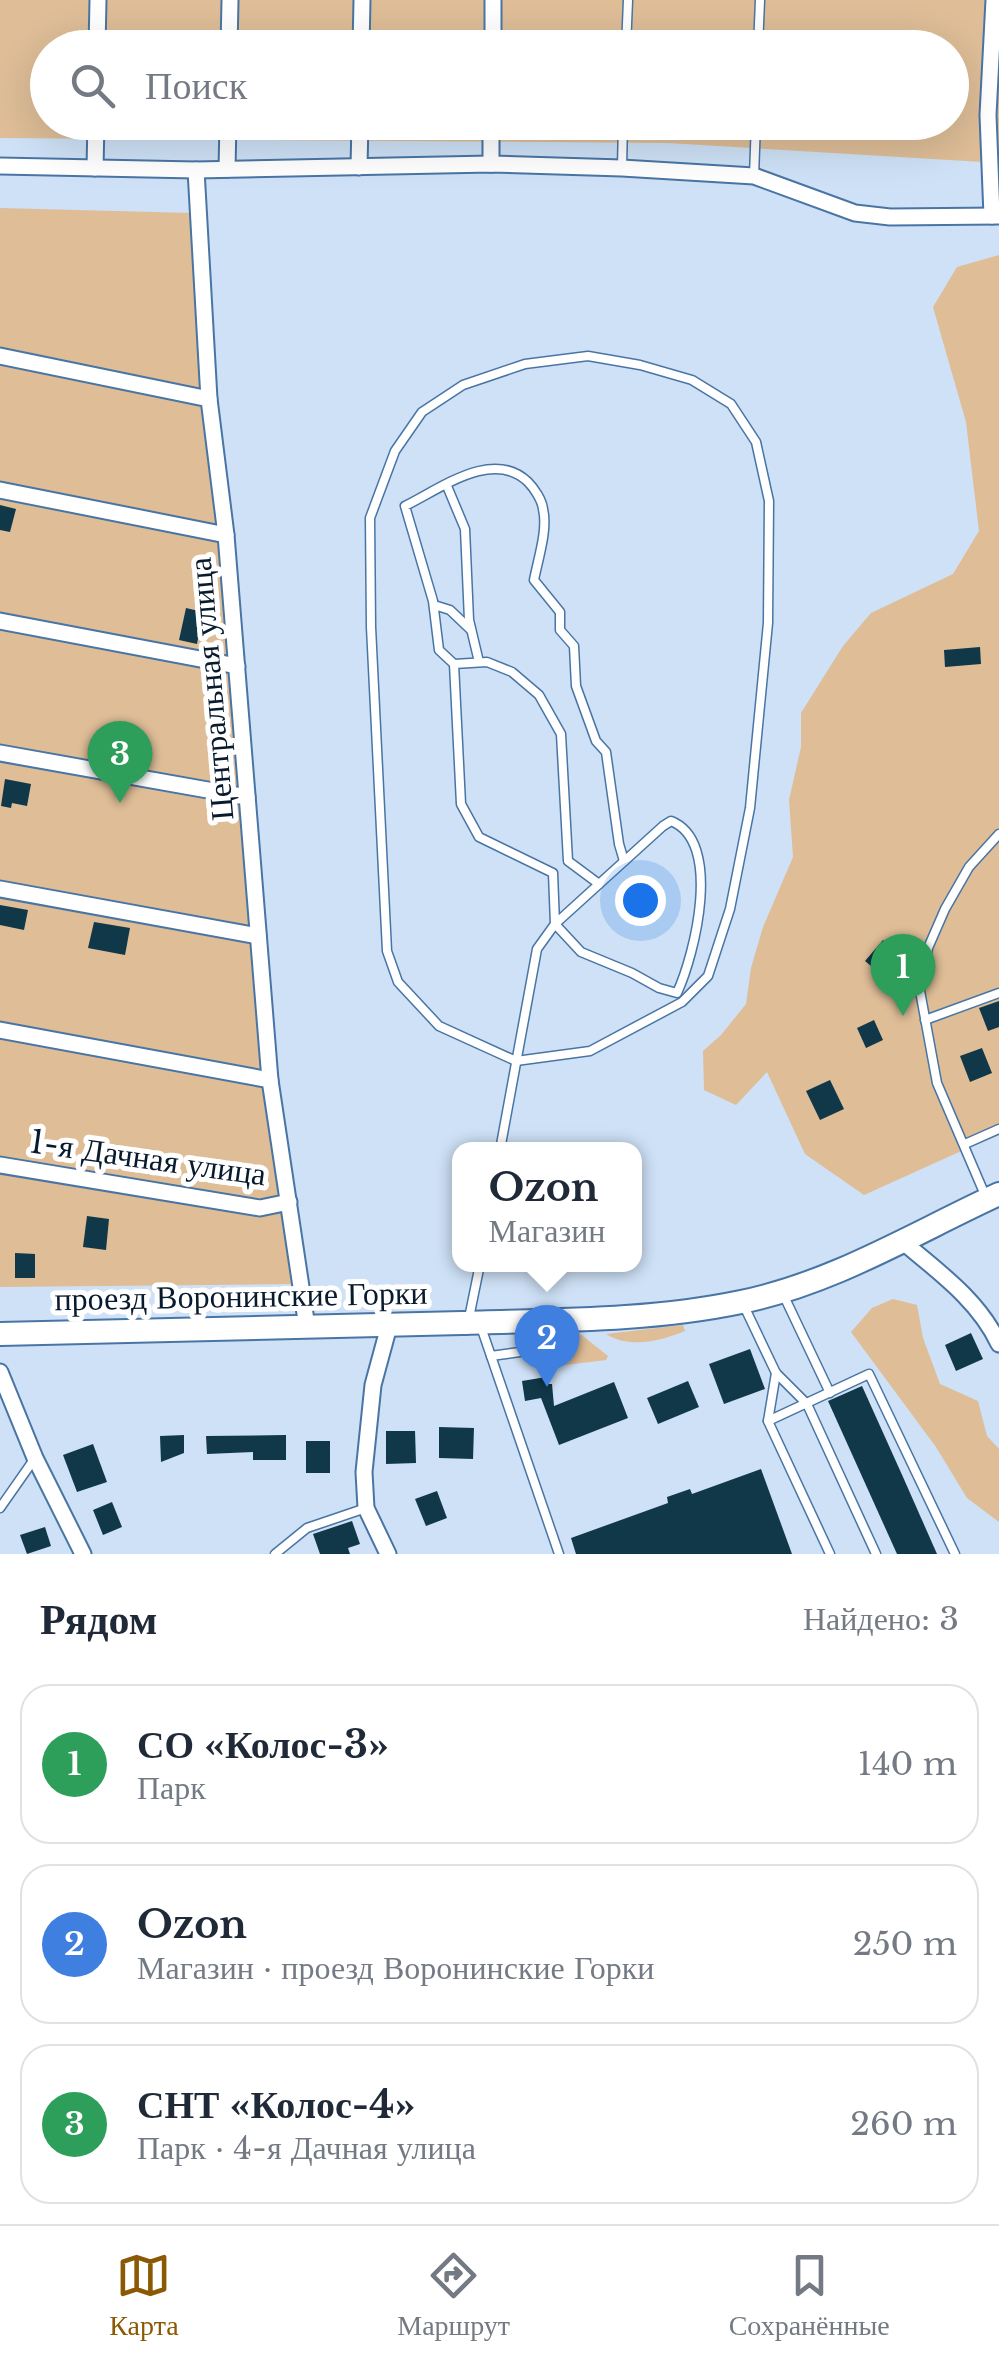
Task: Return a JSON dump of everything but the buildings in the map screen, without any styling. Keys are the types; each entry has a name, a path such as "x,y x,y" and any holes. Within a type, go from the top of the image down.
{"street":[{"path":"97,30 98,0"},
{"path":"229,30 230,0"},
{"path":"362,0 362,30"},
{"path":"492,30 493,0"},
{"path":"0,166 196,170 491,164 622,168 754,176 855,213 890,217 995,216 988,115 994,0"},
{"path":"95,168 96,140"},
{"path":"227,169 228,140"},
{"path":"359,166 360,140"},
{"path":"491,164 492,140"},
{"name":"Центральная улица","path":"196,170 209,399 226,535 270,1080 307,1328"},
{"path":"0,356 209,399"},
{"path":"0,490 226,535"},
{"path":"0,621 237,666"},
{"path":"0,753 247,798"},
{"path":"0,888 258,936"},
{"path":"0,1030 270,1080"},
{"name":"1-я Дачная улица","path":"0,1165 260,1208 289,1202"},
{"name":"проезд Воронинские Горки","path":"0,1334 389,1326 677,1312 743,1302 782,1291 903,1242 993,1197"},
{"path":"903,1242 968,1298 999,1344"},
{"path":"388,1554 366,1508 366,1430 372,1385 389,1326"},
{"path":"0,1372 35,1458 83,1554"}],"lane":[{"path":"627,30 628,0"},
{"path":"759,30 760,0"},
{"path":"622,168 623,140"},
{"path":"754,176 755,140"},
{"path":"588,356 692,380 731,404 756,442 769,501 768,623 750,808 730,910 708,976 682,1002 590,1051 516,1061 439,1026 398,982 386,951 371,627 370,518 395,451 422,412 463,385 525,364 588,356"},
{"path":"624,861 606,752 596,742 576,686 574,646 560,630 560,612 534,580 544,509 532,486 516,472 492,468 474,472 406,506 434,605 439,650 454,664 461,804 479,836 554,873 555,924 582,952 632,972 659,988 677,992"},
{"path":"447,486 465,529 471,630 479,662"},
{"path":"434,605 450,610 471,630"},
{"path":"454,664 487,662 512,672 540,695 561,734 568,861 599,884"},
{"path":"501,1142 537,949 555,924 671,821 683,825 697,843 700,908 690,965 677,992"},
{"path":"993,1197 964,1144 938,1082 920,991 928,948 945,909 969,868 999,834"},
{"path":"677,992 682,1002"},
{"path":"924,1020 999,993"},
{"path":"964,1144 999,1130"},
{"path":"479,1272 474,1323 491,1356 559,1554"},
{"path":"782,1291 830,1393"},
{"path":"743,1302 776,1373 808,1404 876,1554"},
{"path":"491,1356 527,1352 532,1343 533,1321"},
{"path":"776,1373 768,1421 830,1554"},
{"path":"768,1421 869,1374 955,1554"},
{"path":"0,1508 35,1458"},
{"path":"275,1554 308,1528 366,1508"}],"shaded area":[{"path":"0,0 999,0 999,163 668,143 267,140 969,140 969,30 30,30 30,138 0,138"},
{"path":"0,208 192,213 200,389 219,542 261,1064 295,1284 0,1287"},
{"path":"999,255 999,1134 864,1195 805,1154 767,1072 736,1105 704,1090 703,1051 746,1004 763,927 793,857 789,800 801,747 801,713 843,646 871,613 953,574 979,531 966,422 933,307 957,267"},
{"path":"893,1299 917,1305 923,1338 940,1384 978,1401 987,1436 999,1449 999,1522 967,1498 936,1447 851,1332 872,1308"},
{"path":"683,1325 685,1331 645,1342 615,1339 606,1334"},
{"path":"579,1333 608,1356 606,1360 549,1367 545,1363 539,1335"}],"place":[{"name":"СНТ «Колос-4»","path":"120,803"},
{"name":"СО «Колос-3»","path":"903,1016"},
{"name":"Ozon","path":"547,1387"}]}
